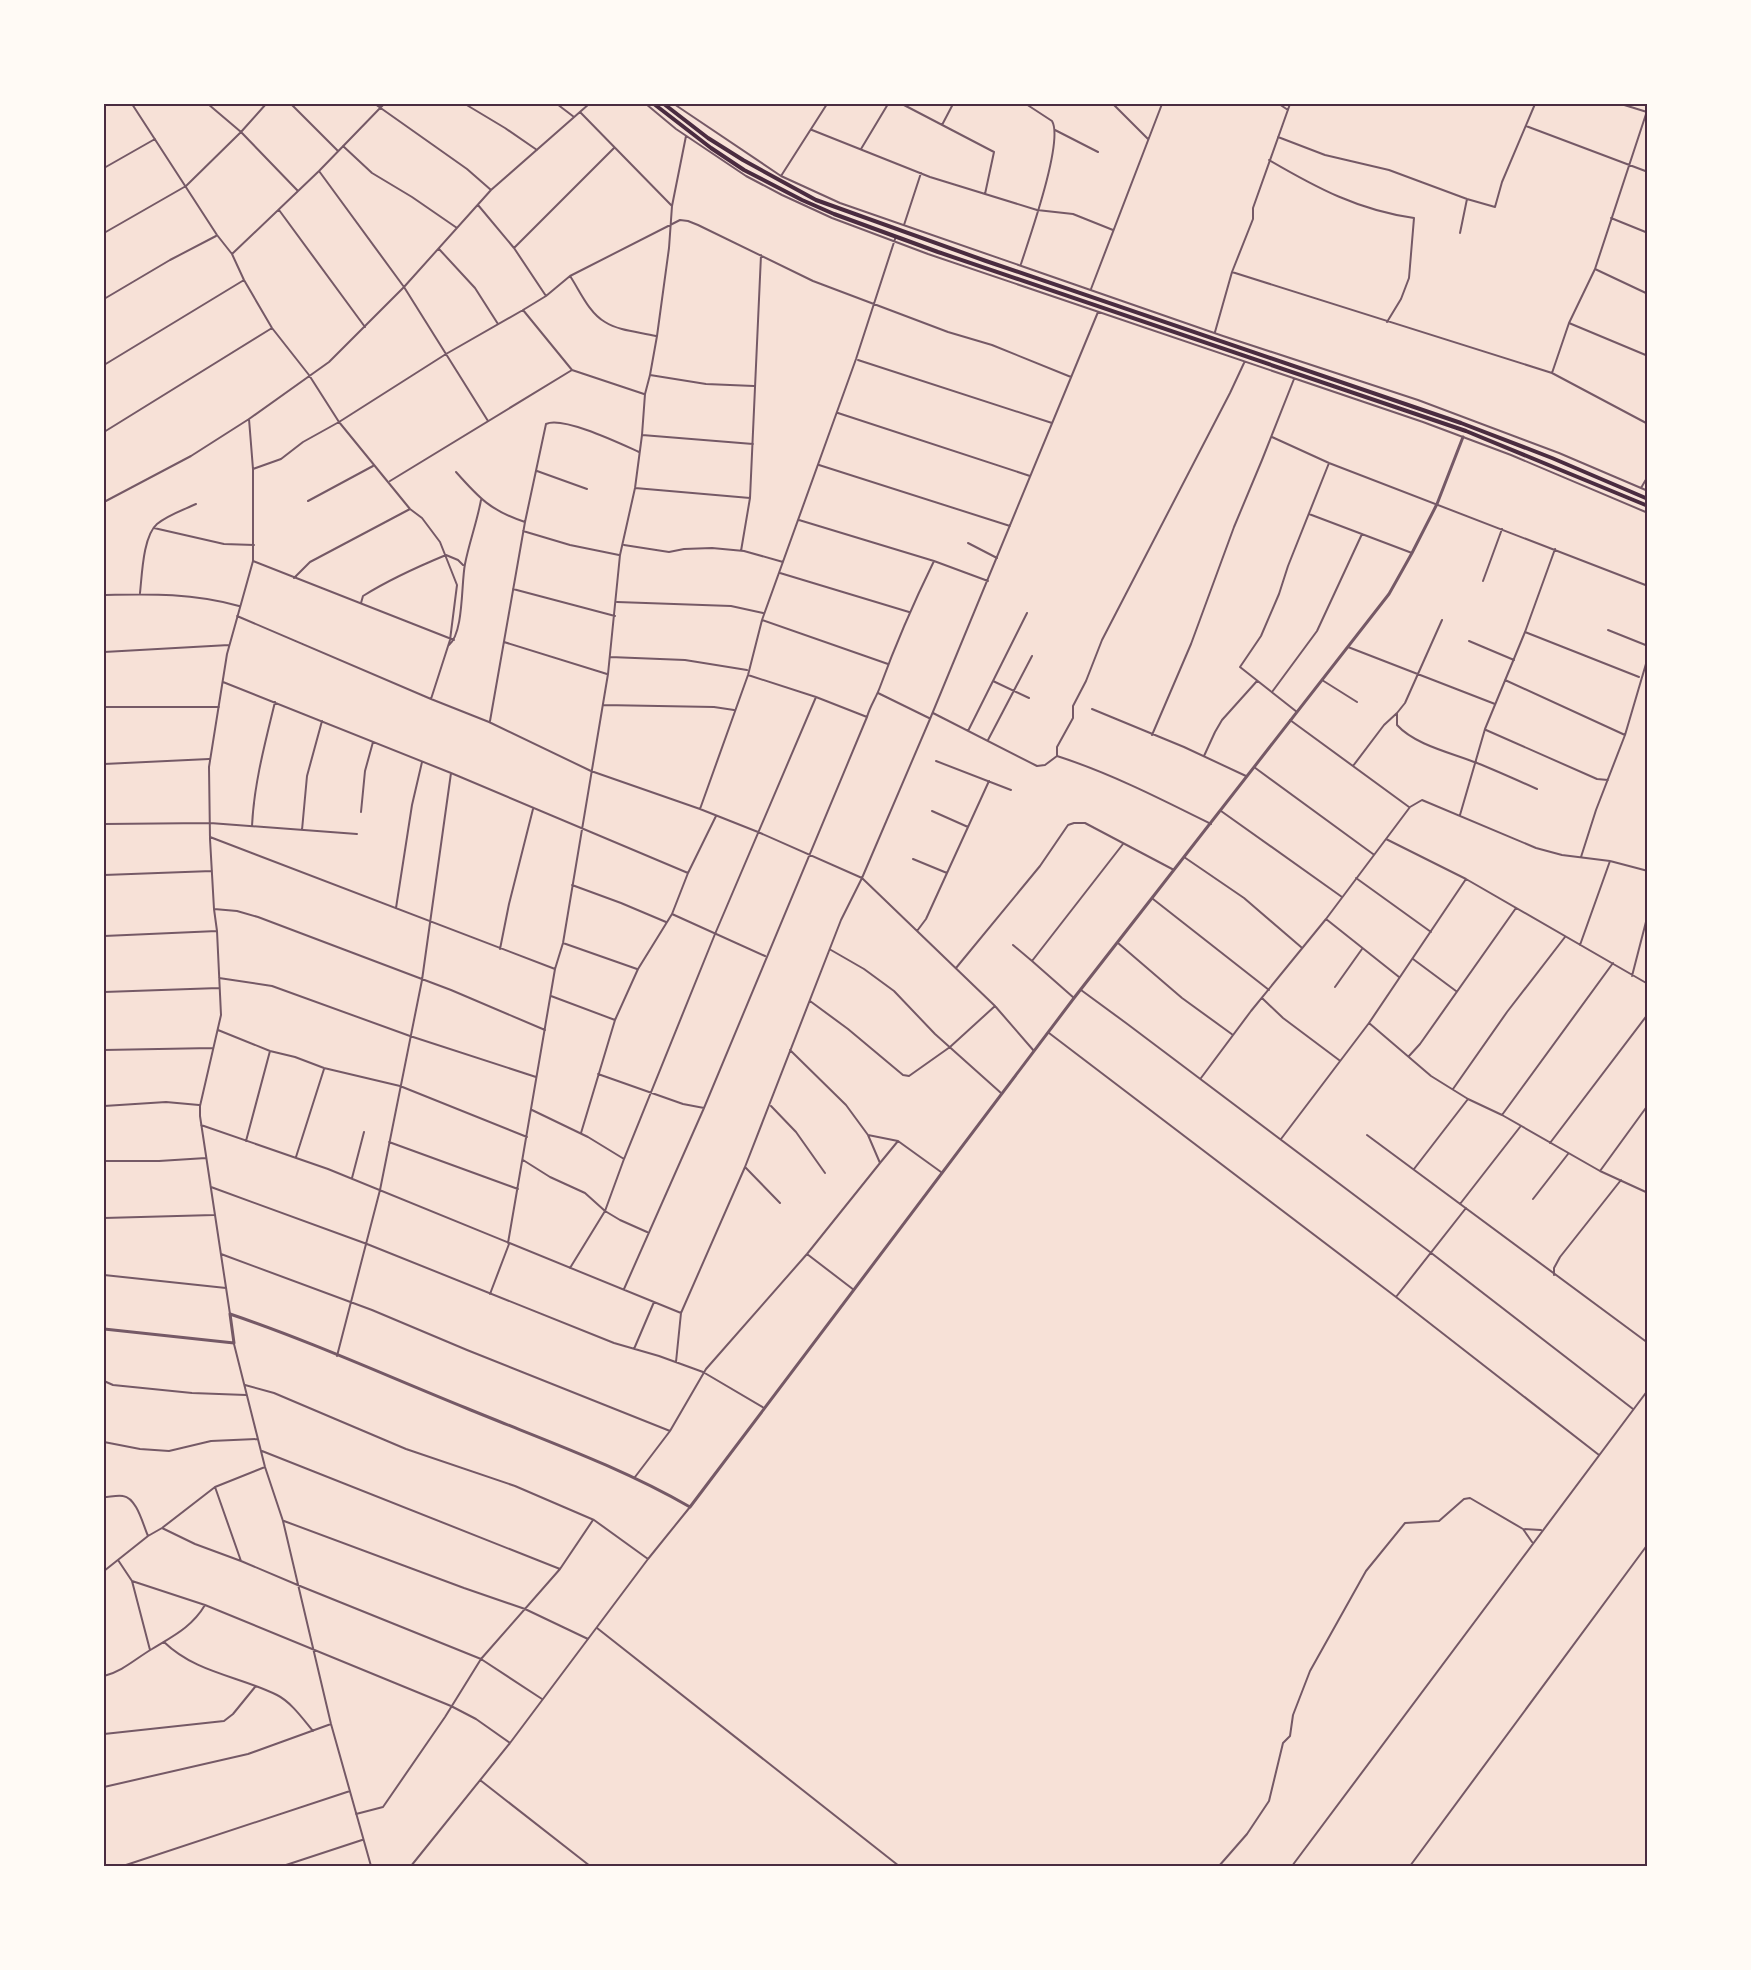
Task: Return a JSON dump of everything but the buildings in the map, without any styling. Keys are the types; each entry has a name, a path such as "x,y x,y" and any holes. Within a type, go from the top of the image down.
{"highway":[{"path":"654,104 744,170 802,200 845,218 1466,431 1647,506"},
{"path":"664,104 708,138 786,185 816,200 1461,423 1552,458 1647,499"},
{"path":"845,218 848,212"},
{"path":"1604,494 1606,488"}],"street":[{"path":"132,104 217,235 232,254 244,280 272,328 309,375 339,422 373,466 410,509 422,518 440,542 457,585 452,640"},
{"path":"207,104 241,132 297,190"},
{"path":"104,233 186,186 266,104"},
{"path":"291,104 338,151"},
{"path":"375,104 467,169 491,190"},
{"path":"232,254 319,171 384,104"},
{"path":"465,104 537,150"},
{"path":"557,104 574,117"},
{"path":"104,502 191,456 249,419 329,362 404,287 491,190 589,104"},
{"path":"646,104 686,136 746,176 832,218 894,242 1511,454 1647,513"},
{"path":"674,104 781,176 840,203 1463,416 1559,453 1647,491"},
{"path":"781,176 827,104"},
{"path":"861,150 888,104"},
{"path":"902,104 994,152 985,194"},
{"path":"942,125 953,104"},
{"path":"1021,265 1046,183 1055,141 1054,125 1048,117 1026,104"},
{"path":"1113,104 1148,139"},
{"path":"1091,289 1162,104"},
{"path":"1279,104 1288,110"},
{"path":"1215,332 1232,272 1253,219 1253,208 1290,104"},
{"path":"1278,137 1325,155 1389,170 1495,207 1502,182 1534,104"},
{"path":"1552,373 1569,323 1595,269 1647,111 1621,104"},
{"path":"580,112 672,206"},
{"path":"1526,126 1647,172"},
{"path":"812,130 921,173 1037,210 1073,214 1113,230"},
{"path":"1055,130 1098,152"},
{"path":"490,1294 509,1243 555,969 563,943 608,674 621,555 635,488 645,394 657,336 672,224 672,206 686,136"},
{"path":"104,168 155,139"},
{"path":"343,146 372,173 457,228"},
{"path":"514,248 614,148"},
{"path":"1269,160 1313,186 1345,200 1387,214 1414,218 1409,278 1401,299 1387,322"},
{"path":"319,171 404,287 488,421"},
{"path":"904,225 921,173"},
{"path":"1460,233 1467,199"},
{"path":"478,205 514,248 546,296"},
{"path":"279,210 365,327"},
{"path":"1611,218 1647,233"},
{"path":"253,469 281,459 303,442 339,422 446,354 546,296 570,276 680,220 688,221 761,254 813,281 948,332 992,345 1071,377"},
{"path":"104,299 217,235"},
{"path":"699,808 748,673 764,613 838,413 896,236"},
{"path":"439,249 475,288 498,325"},
{"path":"741,551 750,498 761,254"},
{"path":"1595,269 1647,294"},
{"path":"1232,272 1552,373 1647,424"},
{"path":"570,276 594,313 603,322 657,336"},
{"path":"104,365 244,280"},
{"path":"523,310 572,370 645,394"},
{"path":"676,1362 681,1313 745,1167 841,920 862,878 930,719 1098,312"},
{"path":"1569,323 1647,356"},
{"path":"104,432 272,328"},
{"path":"856,359 1052,423"},
{"path":"1057,756 1057,747 1073,718 1073,706 1086,681 1102,640 1244,362"},
{"path":"389,482 572,370"},
{"path":"650,375 706,384 754,386"},
{"path":"1152,735 1191,644 1234,527 1294,379"},
{"path":"838,413 1030,476"},
{"path":"249,419 253,469 253,561 230,645 210,759 210,837 214,909 218,931 221,1015 200,1106 201,1125 234,1343 258,1439 300,1586 331,1724 371,1866"},
{"path":"489,722 523,531 546,424 550,422 572,425 639,452"},
{"path":"642,435 753,444"},
{"path":"1272,437 1329,463 1647,586"},
{"path":"411,1866 510,1743 1080,990 1389,594 1413,553 1437,504 1463,437"},
{"path":"1297,712 1240,669 1240,666 1261,636 1329,463"},
{"path":"819,465 1010,526"},
{"path":"308,501 373,466"},
{"path":"537,471 586,489"},
{"path":"456,472 482,500 505,516 525,522"},
{"path":"1641,488 1647,476"},
{"path":"635,488 750,498"},
{"path":"431,699 449,645 460,621 464,566 482,500"},
{"path":"140,593 146,547 154,528 172,514 196,504"},
{"path":"294,578 310,562 410,509"},
{"path":"1309,514 1413,553"},
{"path":"799,519 934,561 988,581"},
{"path":"154,528 224,544 254,545"},
{"path":"1483,581 1502,529"},
{"path":"523,531 570,545 621,555"},
{"path":"1272,693 1317,631 1362,534"},
{"path":"968,543 997,558"},
{"path":"624,545 669,552 712,548 741,551 783,562"},
{"path":"1460,815 1485,729 1525,632 1555,549"},
{"path":"362,603 363,596 392,579 446,555 458,560 464,566"},
{"path":"253,561 452,640"},
{"path":"624,1289 704,1108 869,708 878,693 909,612 934,561"},
{"path":"780,573 909,612"},
{"path":"513,589 615,616"},
{"path":"104,595 181,594 213,598 239,606"},
{"path":"617,602 731,606 764,613"},
{"path":"968,730 1027,613"},
{"path":"237,616 489,722 591,771 699,808 862,878 995,1006 1034,1051"},
{"path":"762,620 888,664"},
{"path":"1353,766 1384,725 1402,709 1442,620"},
{"path":"1608,630 1647,646"},
{"path":"1525,632 1641,677"},
{"path":"1469,641 1514,660"},
{"path":"504,642 608,674"},
{"path":"104,652 230,645"},
{"path":"1348,647 1495,704"},
{"path":"988,740 1032,656"},
{"path":"610,657 686,660 748,673 867,717"},
{"path":"1581,857 1625,735 1647,657"},
{"path":"1322,680 1357,702"},
{"path":"993,681 1029,698"},
{"path":"1204,756 1222,720 1257,681"},
{"path":"1505,681 1625,735"},
{"path":"223,682 451,773 688,873"},
{"path":"878,693 930,719"},
{"path":"570,1268 605,1211 715,934 816,697"},
{"path":"252,826 264,745 274,702"},
{"path":"603,705 714,707 734,710"},
{"path":"104,707 219,707"},
{"path":"1092,709 1247,776"},
{"path":"932,713 1037,766 1045,765 1057,756"},
{"path":"1397,713 1397,724 1409,735 1537,789"},
{"path":"1290,720 1410,807"},
{"path":"302,830 307,776 322,721"},
{"path":"1485,729 1597,779 1608,780"},
{"path":"361,812 365,771 373,742"},
{"path":"1057,756 1130,784 1211,824"},
{"path":"104,764 210,759"},
{"path":"936,761 1011,790"},
{"path":"396,908 412,805 422,762"},
{"path":"1254,767 1374,855"},
{"path":"337,1356 380,1190 422,980 451,773"},
{"path":"917,931 926,920 989,781"},
{"path":"1200,1079 1302,947 1326,920 1410,807 1422,800 1536,848 1562,855 1610,861 1647,871"},
{"path":"500,949 533,808"},
{"path":"932,811 968,827"},
{"path":"1221,811 1342,897"},
{"path":"581,1133 615,1020 638,969 672,914 688,873 716,816"},
{"path":"104,824 210,823 357,834"},
{"path":"956,968 1040,866 1068,825 1085,823 1174,870"},
{"path":"210,837 555,969"},
{"path":"1386,839 1466,879 1647,984"},
{"path":"1032,961 1124,843"},
{"path":"1184,857 1244,898 1302,947"},
{"path":"913,859 947,873"},
{"path":"1580,945 1610,861"},
{"path":"104,875 212,871"},
{"path":"1356,878 1431,932"},
{"path":"1281,1139 1370,1023 1466,879"},
{"path":"572,885 666,922"},
{"path":"1152,898 1269,990"},
{"path":"1409,1056 1420,1044 1516,908"},
{"path":"214,909 237,911 258,917 545,1030"},
{"path":"672,914 766,956"},
{"path":"1632,976 1647,914"},
{"path":"1326,920 1399,978"},
{"path":"104,936 218,931"},
{"path":"1453,1089 1507,1012 1566,936"},
{"path":"1117,942 1182,998 1233,1035"},
{"path":"563,943 638,969"},
{"path":"1013,945 1074,998"},
{"path":"1335,987 1362,949"},
{"path":"831,950 864,969 894,991 935,1034 1001,1093"},
{"path":"1413,959 1456,991"},
{"path":"1502,1115 1612,963"},
{"path":"219,978 272,986 410,1036 537,1077"},
{"path":"104,992 219,988"},
{"path":"1080,990 1281,1139 1633,1409"},
{"path":"551,996 615,1020"},
{"path":"1262,998 1283,1018 1339,1061"},
{"path":"810,1001 903,1075 909,1076 950,1047 995,1006"},
{"path":"1550,1143 1647,1014"},
{"path":"1370,1023 1431,1076 1468,1099 1502,1115 1600,1171 1647,1193"},
{"path":"218,1030 270,1051 296,1057 324,1068 400,1086 527,1137"},
{"path":"1048,1032 1599,1455"},
{"path":"104,1050 213,1048"},
{"path":"790,1050 846,1105 868,1135 880,1163"},
{"path":"246,1141 270,1051"},
{"path":"296,1157 324,1068"},
{"path":"598,1074 683,1104 704,1108"},
{"path":"1414,1169 1468,1099"},
{"path":"104,1106 166,1102 200,1106"},
{"path":"770,1105 796,1132 825,1173"},
{"path":"1600,1171 1647,1105"},
{"path":"532,1110 581,1133 624,1159"},
{"path":"201,1125 296,1157 681,1313"},
{"path":"1460,1204 1520,1127"},
{"path":"352,1179 364,1132"},
{"path":"868,1135 898,1141 941,1172"},
{"path":"1367,1135 1647,1343"},
{"path":"635,1477 670,1431 703,1372 807,1254 898,1141"},
{"path":"389,1142 518,1189"},
{"path":"1533,1199 1569,1153"},
{"path":"104,1161 206,1158"},
{"path":"523,1160 550,1177 585,1193 605,1211 648,1233"},
{"path":"745,1167 780,1203"},
{"path":"1550,1272 1621,1180"},
{"path":"211,1187 367,1244 614,1343 703,1372 765,1408"},
{"path":"1396,1297 1466,1208"},
{"path":"104,1218 214,1215"},
{"path":"221,1254 670,1431"},
{"path":"807,1254 854,1290"},
{"path":"1554,1268 1554,1275"},
{"path":"104,1275 226,1288"},
{"path":"634,1349 654,1302"},
{"path":"230,1314 285,1333 635,1477 690,1506"},
{"path":"104,1329 234,1343"},
{"path":"104,1381 113,1385 192,1393 247,1395"},
{"path":"244,1385 274,1394 406,1449 515,1486 594,1520 648,1559"},
{"path":"1292,1866 1647,1390"},
{"path":"104,1442 140,1449 169,1451 211,1441 258,1439"},
{"path":"262,1451 560,1569"},
{"path":"104,1571 215,1487 266,1467"},
{"path":"215,1487 241,1561"},
{"path":"104,1497 122,1495 127,1497 134,1504 148,1536"},
{"path":"1219,1866 1247,1834 1269,1801 1283,1743 1290,1736 1293,1715 1310,1671 1366,1570 1405,1522 1439,1521 1467,1497 1523,1529 1533,1543"},
{"path":"356,1814 383,1806 481,1659 560,1569 594,1520"},
{"path":"283,1521 525,1609 588,1639"},
{"path":"162,1528 195,1544 481,1659 542,1699"},
{"path":"1523,1529 1542,1530"},
{"path":"1410,1866 1647,1544"},
{"path":"118,1560 132,1581 150,1650"},
{"path":"132,1581 205,1605 451,1706 476,1719 510,1743"},
{"path":"104,1676 125,1668 183,1631 198,1618 205,1605"},
{"path":"597,1628 899,1866"},
{"path":"164,1642 195,1665 279,1696 313,1731"},
{"path":"104,1734 224,1721 233,1714 255,1687"},
{"path":"104,1786 248,1754 331,1724"},
{"path":"480,1780 590,1866"},
{"path":"123,1866 350,1791"},
{"path":"282,1866 363,1840"}]}
